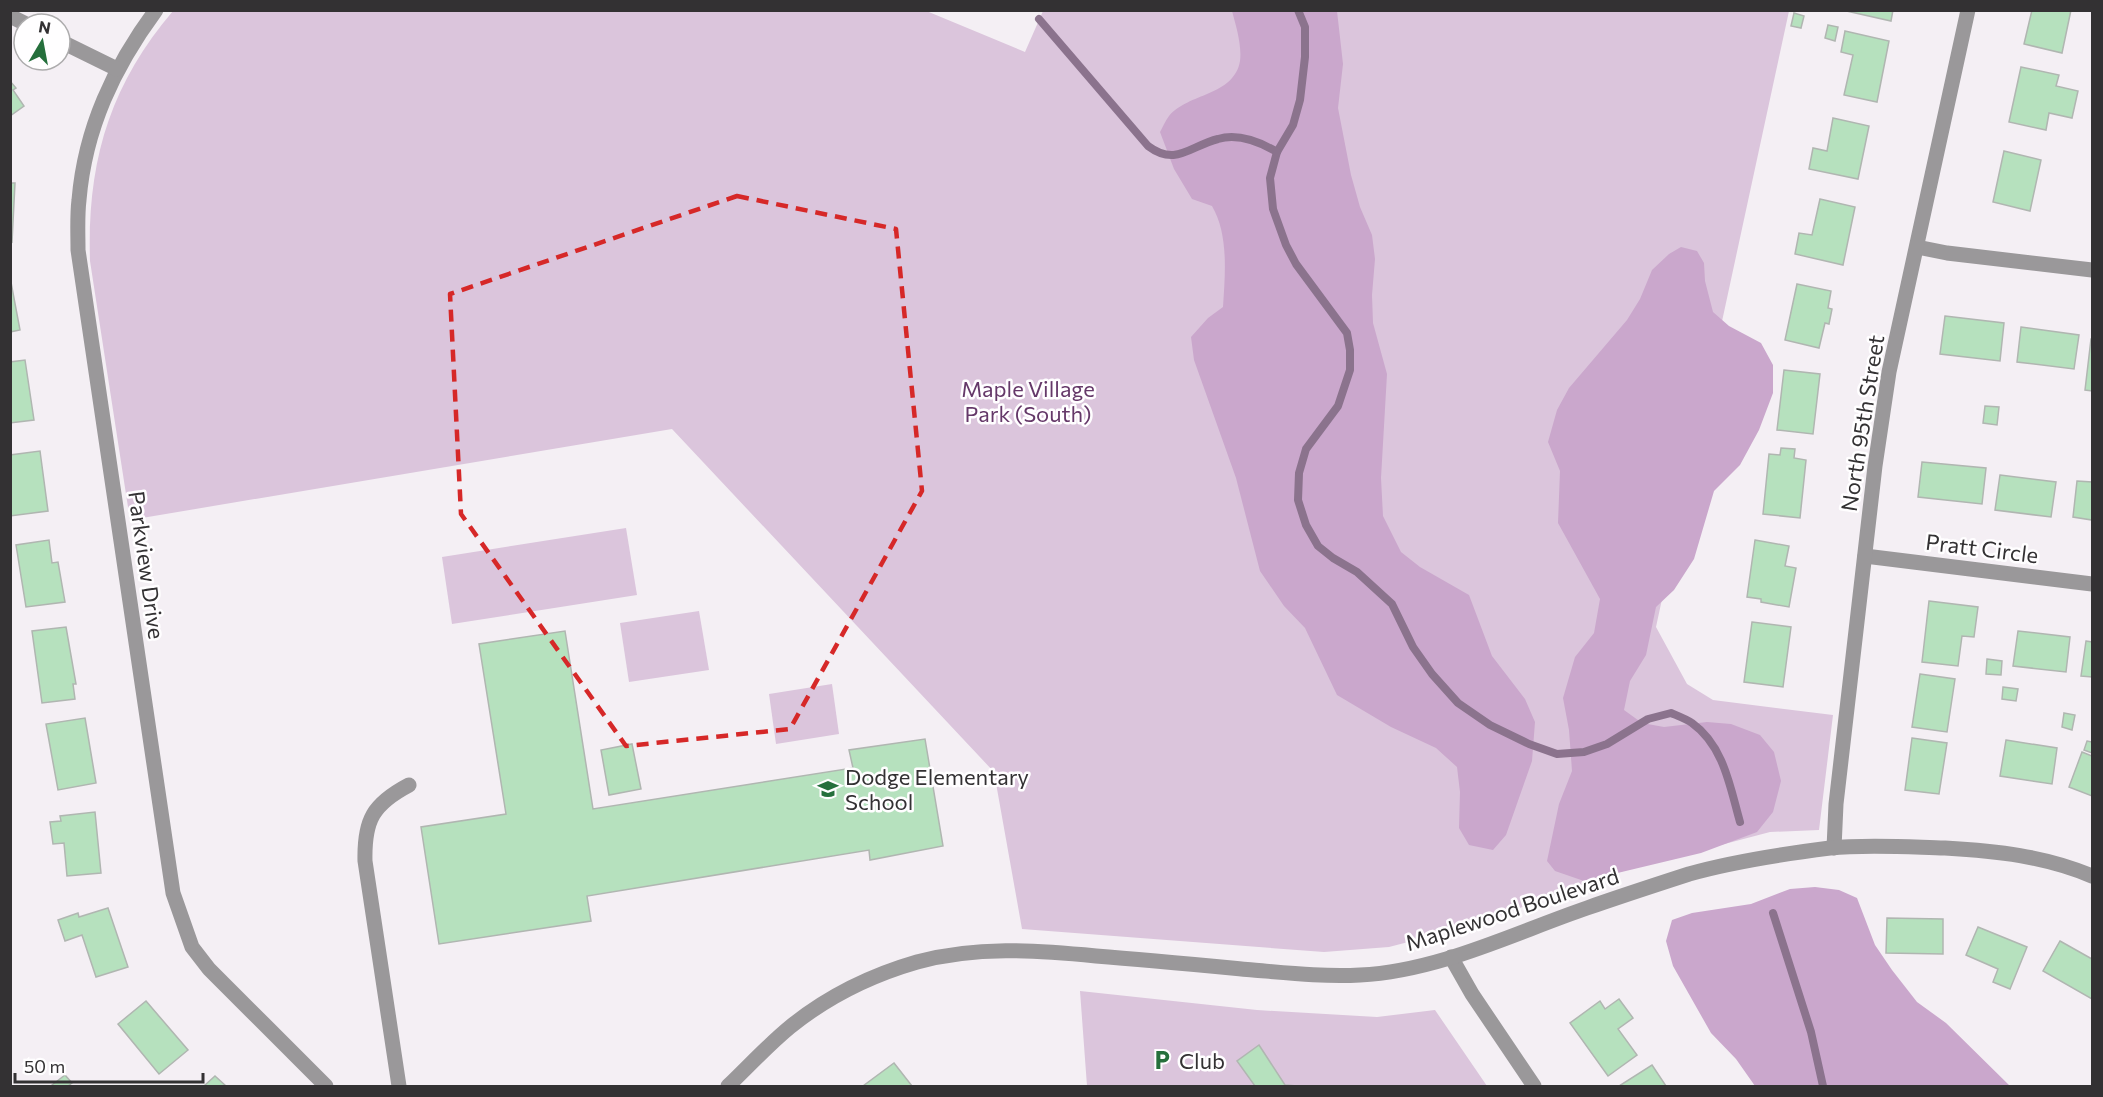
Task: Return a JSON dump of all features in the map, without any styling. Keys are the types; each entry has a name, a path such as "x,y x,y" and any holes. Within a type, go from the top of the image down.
{"street":[{"name":"Parkview Drive","path":"156,10 117,69 94,124 84,159 78,200 78,250 173,892 192,947 209,969 326,1086"},
{"name":"North 95th Street","path":"1834,848 1836,804 1875,466 1889,372 1968,10"},
{"path":"72,46 117,69"},
{"path":"1917,247 1947,253 2092,270"},
{"name":"Pratt Circle","path":"1865,556 2092,584"},
{"path":"399,1086 364,844 372,815 380,804 409,785"},
{"name":"Maplewood Boulevard","path":"728,1086 791,1027 834,997 865,981 894,970 945,956 970,952 1021,950 1278,972 1340,975 1383,972 1451,957 1692,873 1747,861 1834,848 1920,847 1985,850 2033,857 2070,867 2092,876"},
{"path":"1451,957 1472,993 1534,1086"}],"highlighted area":[{"path":"737,196 896,229 922,491 790,729 626,746 461,514 450,294"}],"green space":[{"name":"Maple Village Park (South)","path":"924,10 1025,52 1043,11 1789,11 1656,627 1687,684 1713,700 1833,715 1819,830 1770,832 1626,870 1466,927 1389,947 1324,952 1022,929 994,772 672,429 130,520 90,261 90,225 98,159 106,127 133,68 151,39 173,11"},
{"path":"626,528 637,595 452,624 442,557"},
{"path":"699,611 709,670 629,682 620,623"},
{"path":"832,684 839,734 776,744 769,694"},
{"path":"1080,991 1257,1010 1377,1017 1435,1010 1487,1086 1087,1086"}],"shaded area":[{"path":"1232,11 1337,11 1343,64 1338,108 1351,175 1360,207 1372,235 1375,259 1372,295 1373,323 1387,374 1381,478 1383,516 1401,552 1420,567 1469,595 1492,656 1525,699 1535,722 1532,761 1506,835 1493,850 1469,845 1459,828 1460,792 1457,767 1436,748 1391,727 1337,695 1305,628 1284,606 1260,571 1236,478 1194,360 1191,337 1208,318 1223,307 1225,269 1223,242 1212,206 1192,199 1174,169 1160,132 1177,108 1220,88 1236,72 1240,61 1240,49"},
{"path":"1681,247 1697,251 1704,263 1705,281 1713,312 1729,326 1761,343 1773,365 1773,393 1759,430 1740,465 1714,491 1694,559 1674,590 1656,607 1646,655 1630,681 1624,710 1642,723 1664,727 1707,722 1731,724 1760,735 1774,752 1781,781 1773,812 1757,832 1701,853 1584,881 1555,871 1547,861 1559,804 1572,771 1569,730 1563,698 1575,657 1594,633 1600,599 1558,523 1560,471 1548,442 1557,410 1569,388 1627,320 1640,299 1652,270 1669,254"},
{"path":"1815,887 1839,890 1857,898 1875,945 1917,1002 1946,1023 2010,1086 1755,1086 1736,1059 1711,1033 1673,966 1666,941 1672,920 1692,913 1751,904 1790,889"}],"building":[{"path":"1842,10 1893,10 1891,21"},
{"path":"2032,10 2071,10 2062,53 2024,44"},
{"path":"1794,13 1804,16 1801,28 1791,26"},
{"path":"1828,25 1838,27 1835,41 1825,38"},
{"path":"1845,31 1889,41 1877,102 1844,95 1853,55 1841,52"},
{"path":"2021,67 2059,75 2056,86 2078,91 2072,118 2049,113 2046,130 2009,122"},
{"path":"10,81 16,88 13,90 24,106 10,116"},
{"path":"1833,118 1869,126 1858,179 1809,169 1813,148 1827,151"},
{"path":"2004,151 2041,160 2030,211 1993,202"},
{"path":"10,183 15,183 12,242 10,241"},
{"path":"1820,199 1855,207 1843,265 1795,254 1799,233 1812,235"},
{"path":"10,277 20,330 10,332"},
{"path":"1797,284 1831,291 1828,308 1832,309 1829,324 1825,323 1819,348 1785,340"},
{"path":"1945,316 2004,323 2000,361 1940,354"},
{"path":"2021,327 2079,335 2074,369 2017,362"},
{"path":"2092,339 2092,391 2085,390"},
{"path":"25,360 34,420 10,423 10,362"},
{"path":"1784,370 1820,374 1813,434 1777,430"},
{"path":"1985,406 1999,407 1997,425 1983,423"},
{"path":"1781,448 1795,449 1794,458 1806,460 1800,518 1763,514 1769,454 1780,455"},
{"path":"40,451 48,511 10,516 10,455"},
{"path":"1922,462 1986,468 1982,504 1918,497"},
{"path":"2000,475 2056,482 2051,517 1995,510"},
{"path":"2077,481 2092,482 2092,520 2073,517"},
{"path":"49,540 52,563 58,562 65,602 26,607 16,545"},
{"path":"1755,540 1789,546 1785,566 1796,568 1789,607 1747,597"},
{"path":"1929,601 1978,607 1974,637 1962,636 1958,666 1922,662"},
{"path":"1752,622 1791,627 1783,687 1744,682"},
{"path":"66,627 76,684 73,684 75,699 42,703 32,631"},
{"name":"Dodge Elementary School","path":"565,631 593,809 853,768 849,750 925,739 943,846 870,860 869,850 587,896 591,921 439,944 421,827 506,814 479,644"},
{"path":"2018,631 2070,637 2066,672 2013,666"},
{"path":"2086,641 2092,642 2092,677 2081,676"},
{"path":"1987,659 2002,661 2001,675 1986,674"},
{"path":"1920,674 1955,679 1947,732 1912,727"},
{"path":"2003,687 2018,689 2016,701 2002,699"},
{"path":"2064,713 2075,715 2072,730 2062,727"},
{"path":"85,718 96,783 58,790 46,724"},
{"path":"1912,738 1947,743 1939,794 1905,790"},
{"path":"2006,740 2057,748 2052,784 2000,776"},
{"path":"2087,741 2092,742 2092,753 2084,750"},
{"path":"632,744 641,789 609,795 601,750"},
{"path":"2082,752 2092,756 2092,796 2069,787"},
{"path":"95,812 101,873 67,876 64,843 53,844 50,822 61,821 60,816"},
{"path":"108,908 128,967 96,977 82,935 65,941 58,920 78,913 79,917"},
{"path":"1887,918 1943,919 1943,954 1886,953"},
{"path":"1978,927 2027,947 2010,989 1993,982 1998,969 1966,955"},
{"path":"2060,941 2092,959 2092,999 2043,971"},
{"path":"1619,999 1633,1018 1618,1029 1637,1055 1608,1076 1570,1023 1600,1001 1605,1009"},
{"path":"146,1001 188,1050 159,1074 118,1024"},
{"path":"1259,1045 1285,1085 1297,1086 1255,1086 1237,1061"},
{"path":"894,1063 912,1086 863,1086"},
{"path":"1652,1065 1666,1086 1619,1086"},
{"path":"65,1075 72,1083 68,1086 52,1085"},
{"path":"215,1076 226,1086 204,1086"}],"waterway":[{"path":"1298,10 1305,27 1305,57 1300,100 1293,125 1277,152 1270,178 1273,209 1286,245 1296,264 1347,333 1350,350 1350,370 1338,406 1306,449 1299,473 1298,500 1306,525 1318,546 1357,572 1392,604 1413,647 1432,674 1458,703 1490,725 1529,744 1557,754 1584,752 1607,744 1648,719 1671,713 1692,723 1712,743 1729,781 1740,822"},
{"path":"1039,19 1148,146 1158,152 1175,155 1226,137 1256,142 1277,152"},
{"path":"1773,913 1811,1032 1823,1086"}],"place":[{"name":"Dodge Elementary School","path":"828,789"},
{"name":"Club","path":"1162,1060"}]}
